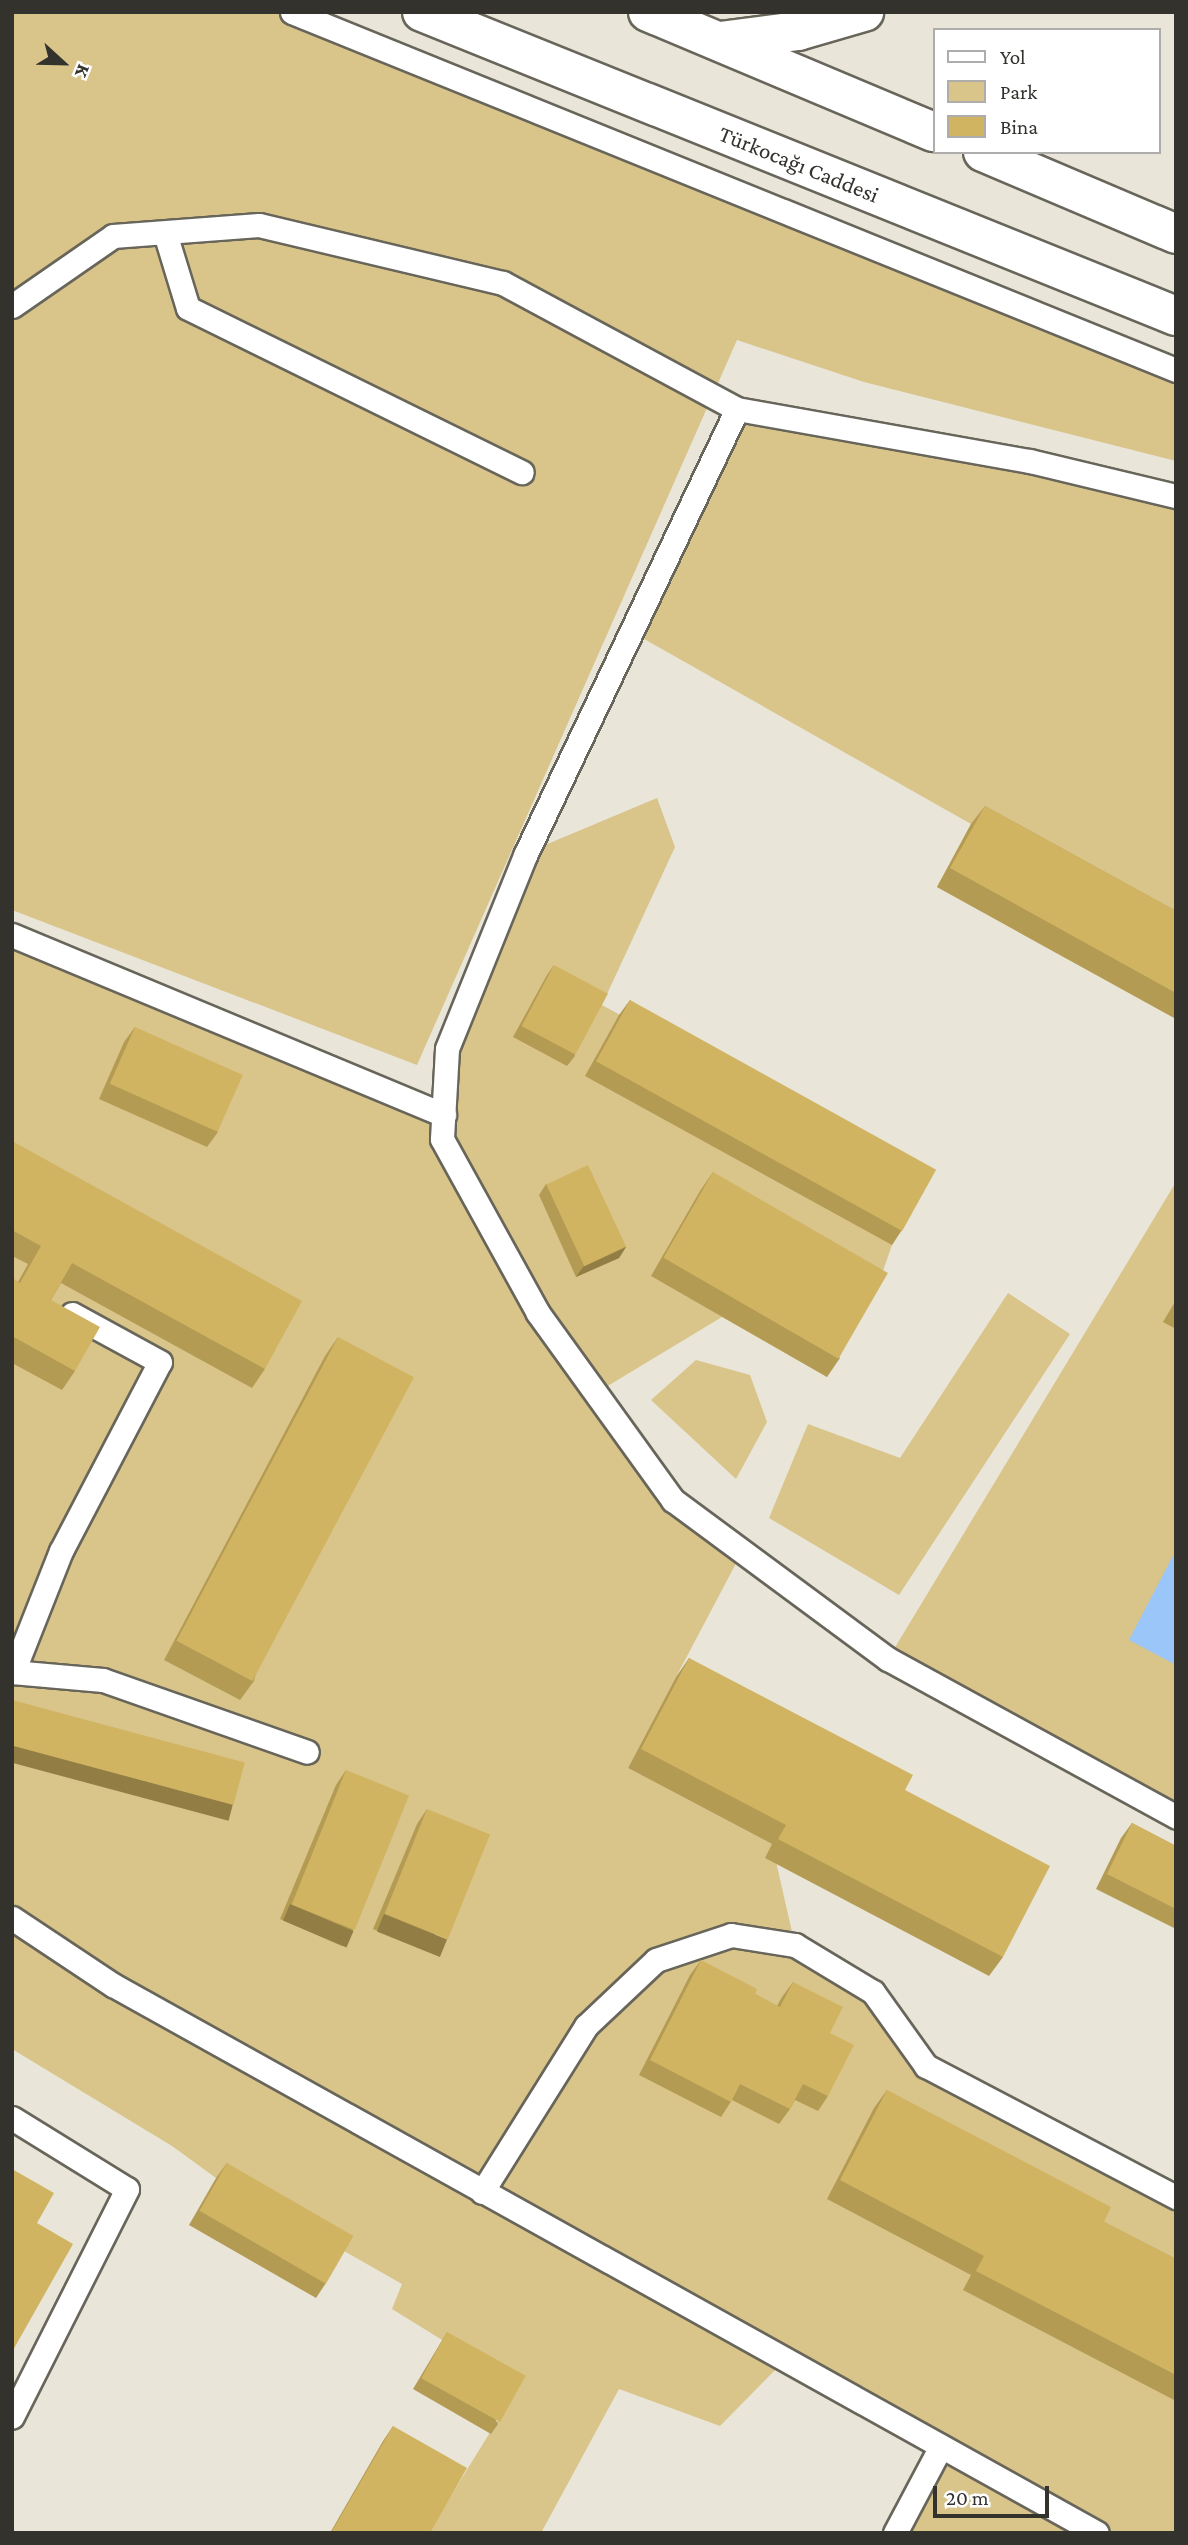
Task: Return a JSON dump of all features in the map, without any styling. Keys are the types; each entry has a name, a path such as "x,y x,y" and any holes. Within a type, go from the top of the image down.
{"main road":[{"name":"Türkocağı Caddesi","path":"422,12 1176,316"},
{"path":"648,12 932,131"},
{"path":"720,41 798,31 864,12"},
{"path":"988,154 1176,233"}],"lane":[{"path":"292,12 1176,370"},
{"path":"12,306 113,236 259,225 503,283 737,409 1030,461 1176,496"},
{"path":"165,233 188,308 522,472"},
{"path":"737,409 540,819 447,1049 442,1139 538,1313 673,1500 888,1659 1176,1817"},
{"path":"12,935 444,1115"},
{"path":"48,1301 160,1362 61,1551 13,1672 103,1680 307,1752"},
{"path":"12,1918 113,1985 1097,2533"},
{"path":"482,2192 586,2026 656,1960 732,1935 795,1945 873,1992 926,2066 1176,2197"},
{"path":"12,2118 127,2189 12,2417"},
{"path":"895,2533 941,2446"}],"green space":[{"path":"12,12 292,12 1176,370 1176,461 864,382 737,340 417,1065 12,910"},
{"path":"737,409 1176,496 1176,1019 937,887 971,824 630,631"},
{"path":"657,798 675,847 602,1005 926,1183 892,1245 876,1291 827,1377 722,1317 596,1393 673,1500 742,1552 628,1768 772,1844 795,1945 873,1992 926,2066 1176,2212 1176,2533 895,2533 941,2446 785,2360 720,2426 619,2389 541,2533 428,2533 518,2387 392,2309 402,2284 216,2178 172,2146 12,2049 12,935 443,1115 447,1049 526,853"},
{"path":"1176,1182 1176,1811 888,1659"},
{"path":"1008,1293 1070,1334 899,1595 769,1518 808,1424 900,1458"},
{"path":"696,1360 750,1375 767,1422 736,1479 651,1400"}],"water":[{"path":"1176,1550 1176,1665 1129,1640"}],"building":[{"path":"985,806 1176,911 1176,993 950,868"},
{"path":"554,965 608,994 575,1055 522,1026"},
{"path":"630,1000 936,1170 902,1231 596,1061"},
{"path":"135,1027 243,1075 218,1132 110,1084"},
{"path":"12,1141 302,1301 265,1369 72,1263 51,1300 100,1327 75,1371 12,1336 12,1278 20,1283 41,1246 12,1230"},
{"path":"588,1165 626,1247 584,1266 546,1184"},
{"path":"713,1172 888,1273 838,1359 664,1258"},
{"path":"338,1337 414,1377 252,1681 177,1641"},
{"path":"689,1658 913,1775 905,1790 1050,1866 1003,1957 778,1839 786,1825 641,1749"},
{"path":"12,1700 245,1762 233,1805 12,1746"},
{"path":"346,1770 409,1795 355,1930 292,1904"},
{"path":"427,1809 490,1834 448,1939 385,1914"},
{"path":"1132,1823 1176,1846 1176,1909 1107,1874"},
{"path":"701,1960 757,1989 755,1994 780,2007 793,1982 843,2007 830,2033 854,2045 828,2096 803,2084 790,2109 740,2084 731,2102 650,2060"},
{"path":"887,2090 1111,2207 1104,2222 1176,2259 1176,2375 976,2271 984,2256 840,2180"},
{"path":"227,2163 353,2236 326,2284 200,2211"},
{"path":"12,2169 54,2193 37,2223 73,2244 12,2352"},
{"path":"447,2332 526,2376 500,2422 421,2378"},
{"path":"393,2426 467,2468 430,2533 331,2533"}]}
